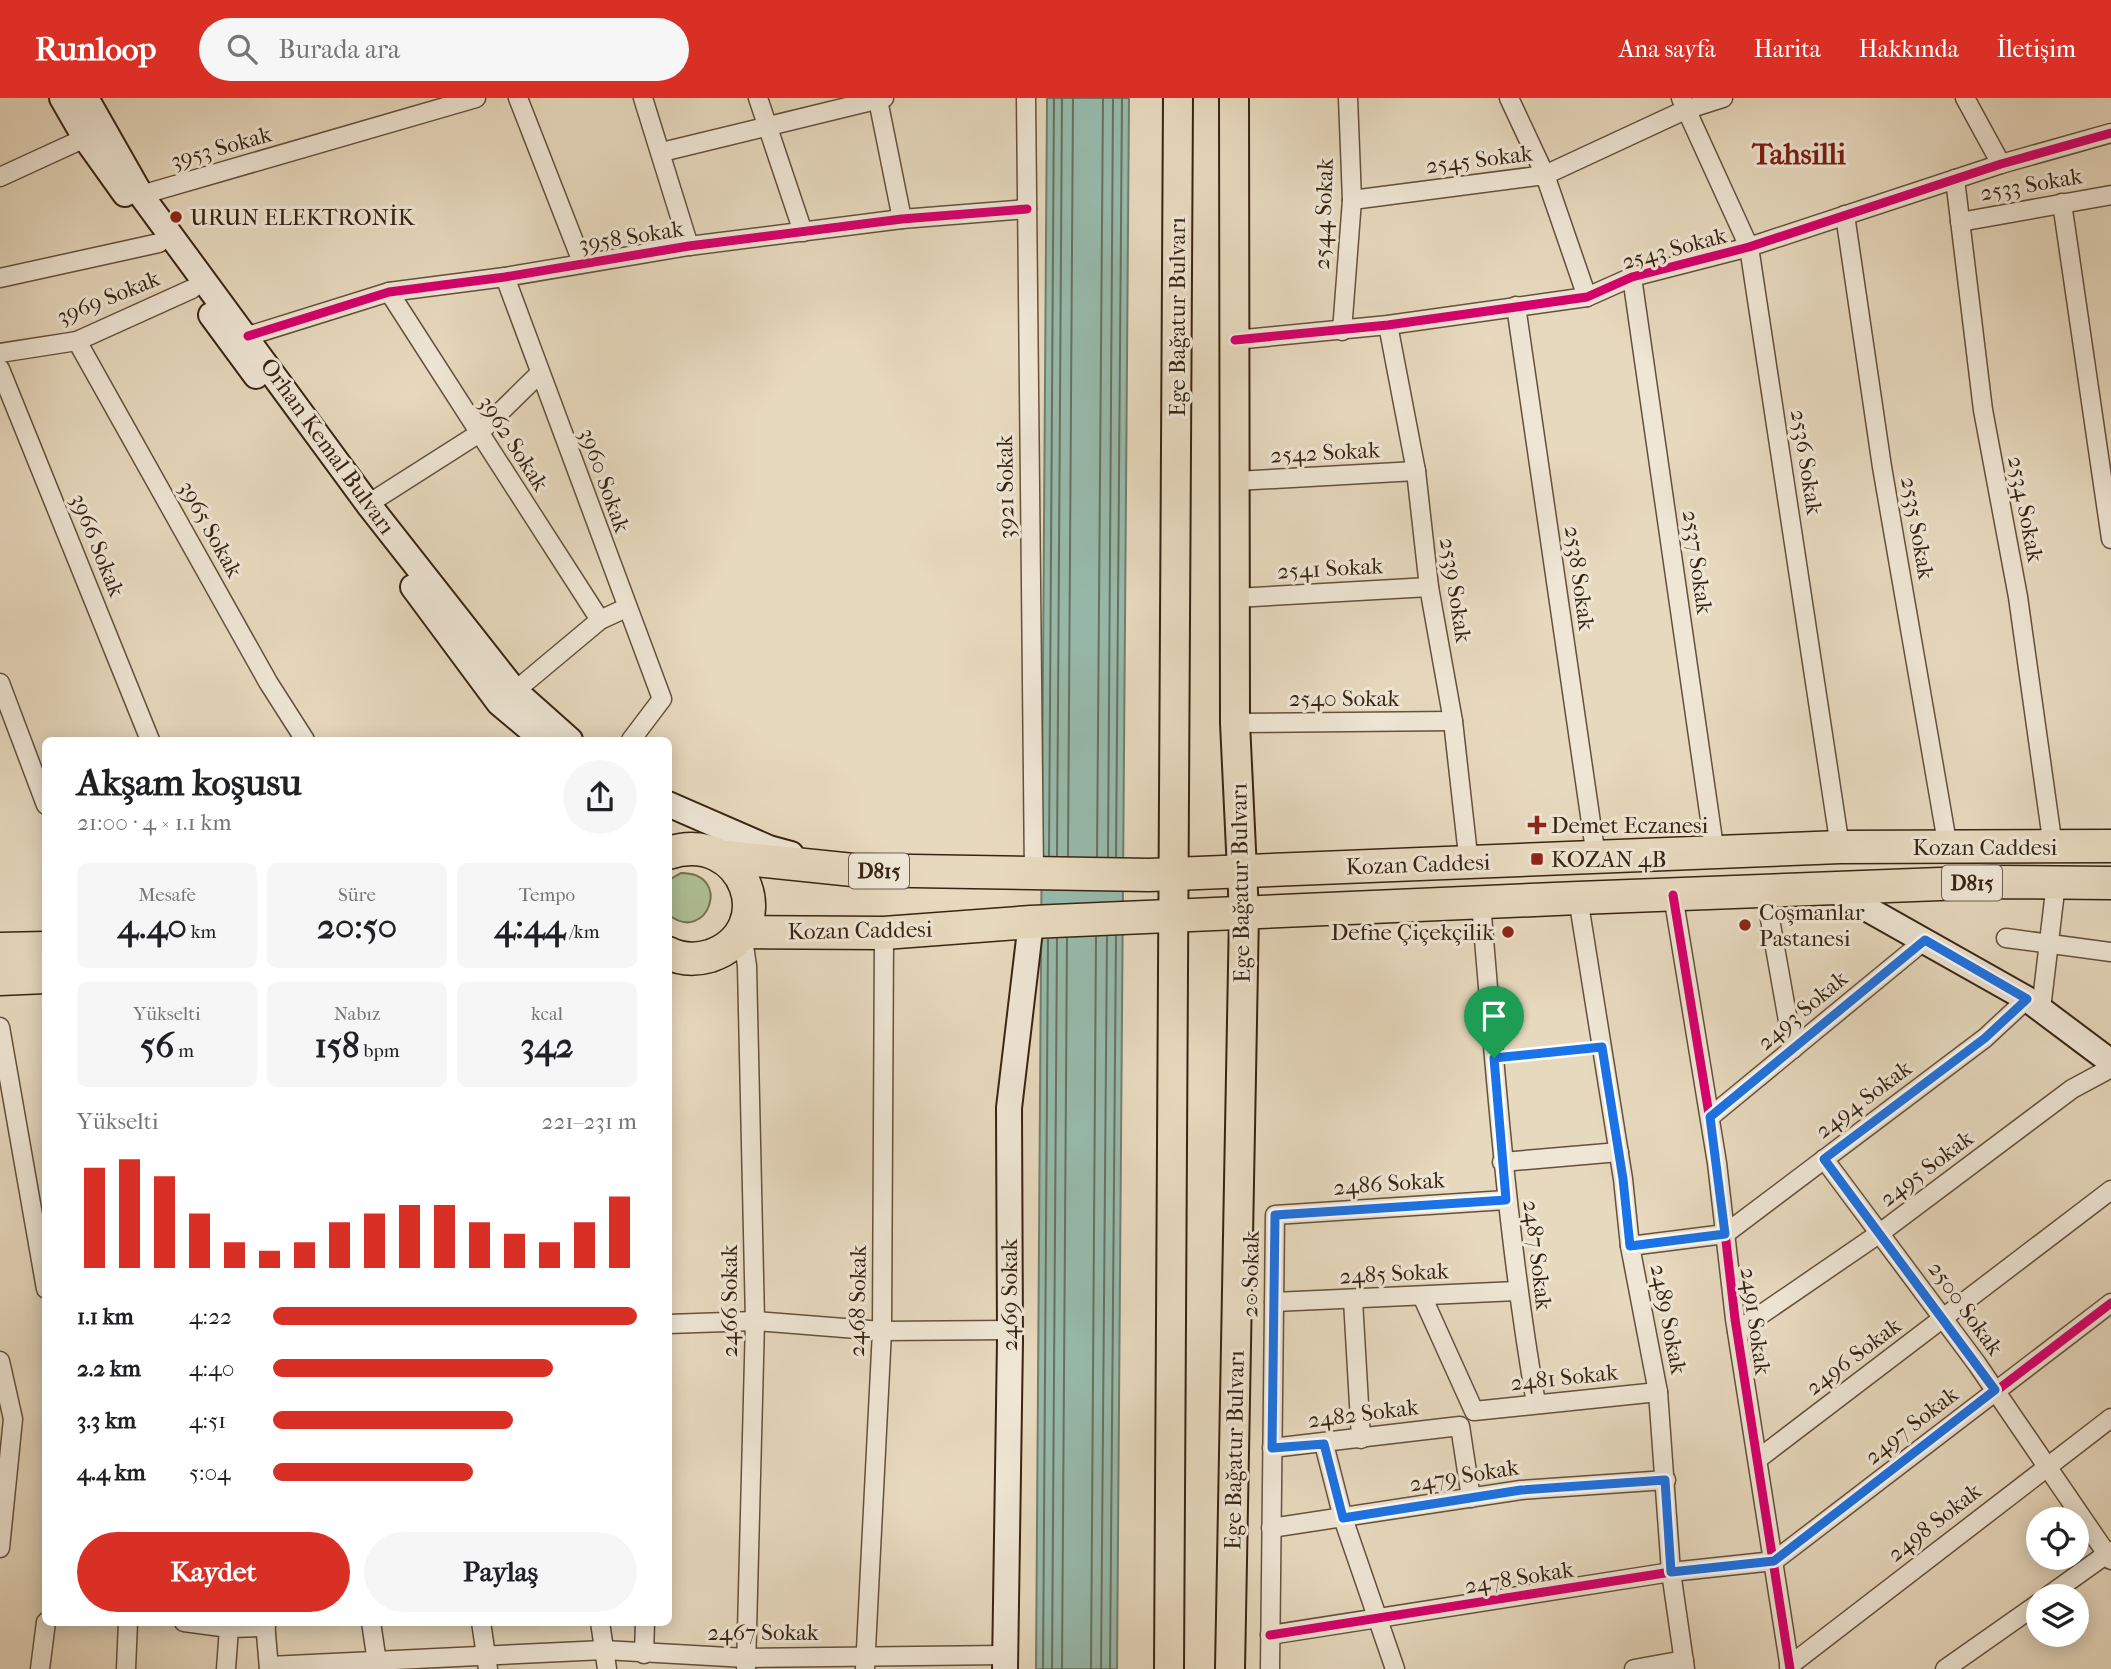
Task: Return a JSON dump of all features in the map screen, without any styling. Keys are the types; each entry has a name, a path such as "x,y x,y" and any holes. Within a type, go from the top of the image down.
{"highway":[{"name":"Kozan Caddesi","path":"726,857 853,870 1034,875 1162,874 1842,848 2111,846"},
{"name":"D815","path":"672,852 687,847 704,848 726,857"},
{"path":"1842,848 1865,874 1845,888"},
{"path":"672,954 687,959 701,959 731,946 742,932 748,919 745,884 738,868 726,857"},
{"name":"Kozan Caddesi","path":"742,932 884,933 1031,922 1578,898 1845,888 2111,883"},
{"path":"0,949 42,948"},
{"path":"0,979 42,977"}],"main road":[{"name":"Orhan Kemal Bulvarı","path":"62,98 85,138 192,289 499,703 539,737"},
{"name":"Orhan Kemal Bulvarı","path":"86,98 141,195 248,337 368,504 515,691 567,737"},
{"name":"Ege Bağatur Bulvarı","path":"1169,1669 1158,918 1162,874 1178,98"},
{"name":"Ege Bağatur Bulvarı","path":"1230,1669 1244,914 1244,869 1235,723 1234,98"},
{"path":"672,806 769,849 853,870"},
{"path":"672,819 726,857"},
{"path":"1845,888 1925,940 2034,1004 2111,1062"},
{"name":"2469 Sokak","path":"1005,1662 1009,1108 1031,922"}],"street":[{"name":"3953 Sokak","path":"141,195 476,98"},
{"path":"518,98 582,262"},
{"path":"643,98 662,152 689,246"},
{"path":"758,98 803,232"},
{"name":"3921 Sokak","path":"1026,98 1034,875"},
{"name":"2544 Sokak","path":"1342,331 1352,200 1348,98"},
{"path":"1510,98 1545,175 1587,297"},
{"name":"2545 Sokak","path":"1352,200 1545,175 1683,104 1723,98"},
{"path":"1965,98 2001,164"},
{"path":"662,152 881,99 902,219"},
{"name":"2536 Sokak","path":"1683,104 1749,247 1842,848"},
{"name":"2543 Sokak","path":"1234,340 1342,331 1587,297 1632,276 1749,247 2001,164 2111,133"},
{"path":"0,177 85,138"},
{"name":"2534 Sokak","path":"1955,179 1983,410 2018,597 2053,847"},
{"name":"2533 Sokak","path":"1960,222 2111,195"},
{"path":"2062,203 2111,539"},
{"name":"3958 Sokak","path":"248,337 388,292 505,277 689,246 902,219 1027,209"},
{"name":"2535 Sokak","path":"1845,215 1882,467 1948,848"},
{"path":"0,278 159,243"},
{"name":"2537 Sokak","path":"1632,276 1715,854"},
{"name":"3960 Sokak","path":"505,277 662,699 633,737"},
{"name":"3969 Sokak","path":"0,353 77,341 192,289"},
{"name":"3962 Sokak","path":"388,292 600,620"},
{"name":"2538 Sokak","path":"1516,306 1596,857"},
{"name":"2539 Sokak","path":"1388,325 1416,471 1429,587 1453,721 1469,864"},
{"name":"3965 Sokak","path":"77,341 268,682 303,737"},
{"name":"3966 Sokak","path":"0,369 149,737"},
{"path":"368,504 478,434 539,374"},
{"name":"2542 Sokak","path":"1236,481 1416,471"},
{"name":"2541 Sokak","path":"1235,598 1429,587"},
{"path":"515,691 600,620 626,608"},
{"path":"0,683 42,795"},
{"name":"2540 Sokak","path":"1235,723 1453,721"},
{"path":"2034,1004 2049,944 2056,883"},
{"path":"1765,891 1793,1049"},
{"name":"2491 Sokak","path":"1673,895 1710,1117 1737,1331 1789,1667"},
{"name":"2489 Sokak","path":"1578,898 1619,1152 1630,1246 1658,1392 1671,1572 1684,1665"},
{"name":"2487 Sokak","path":"1481,903 1506,1200 1517,1291 1536,1403"},
{"name":"2466 Sokak","path":"742,932 747,966 755,1321 746,1664"},
{"name":"2468 Sokak","path":"866,1663 882,1331 884,933"},
{"path":"2006,938 2111,952"},
{"name":"2493 Sokak","path":"1710,1117 1925,940"},
{"name":"2494 Sokak","path":"1725,1234 2034,1004"},
{"path":"0,1027 42,1266"},
{"name":"2495 Sokak","path":"1737,1331 1880,1233 2072,1089 2111,1068"},
{"path":"1503,1162 1619,1152"},
{"name":"2500 Sokak","path":"1824,1159 1943,1318 2110,1555"},
{"name":"2496 Sokak","path":"1758,1459 2111,1190"},
{"name":"2486 Sokak","path":"1275,1215 1506,1200"},
{"name":"20 Sokak","path":"1270,1669 1275,1215"},
{"path":"1630,1246 1725,1234"},
{"name":"2485 Sokak","path":"1274,1302 1517,1291"},
{"name":"2481 Sokak","path":"1422,1296 1474,1411 1658,1392"},
{"path":"1353,1300 1361,1439"},
{"name":"2497 Sokak","path":"1774,1561 2111,1303"},
{"path":"672,1324 755,1321 882,1331 1009,1330"},
{"path":"0,1361 13,1419 0,1548"},
{"name":"2498 Sokak","path":"1789,1667 2111,1418"},
{"name":"2482 Sokak","path":"1272,1448 1460,1426 1471,1498"},
{"path":"1324,1444 1343,1518 1395,1669"},
{"name":"2479 Sokak","path":"1271,1528 1521,1490 1665,1480"},
{"path":"2066,1584 2110,1555"},
{"name":"2478 Sokak","path":"1270,1635 1671,1572 1774,1561"},
{"path":"1945,1669 2026,1612"},
{"path":"40,1669 45,1626"},
{"path":"126,1669 128,1626"},
{"path":"214,1626 248,1626"},
{"path":"266,1626 269,1668"},
{"path":"372,1626 378,1666"},
{"path":"482,1626 487,1663"},
{"path":"601,1626 607,1669"},
{"path":"644,1654 645,1626"},
{"path":"226,1669 229,1628"},
{"name":"2467 Sokak","path":"269,1668 487,1663 604,1650 746,1664 1005,1662"},
{"path":"1634,1669 1684,1665"}],"lane":[{"path":"1494,1058 1602,1047"}],"shaded area":[{"path":"681,873 697,876 707,884 711,894 709,905 703,915 694,921 683,922 672,916 672,878"}],"water":[{"path":"1047,98 1129,98 1117,1669 1036,1669"}],"cycle path":[{"path":"1235,340 1388,325 1587,297 1632,277 1749,247 2001,164 2111,133"},
{"path":"248,336 389,292 505,277 689,246 902,219 1027,209"},
{"path":"1673,895 1717,1163 1735,1319 1790,1669"},
{"path":"1270,1635 1671,1572 1774,1561 2111,1303"}],"place":[{"name":"URUN ELEKTRONİK","path":"176,217"},
{"name":"Demet Eczanesi","path":"1537,825"},
{"name":"KOZAN 4B","path":"1537,859"},
{"name":"Coşmanlar Pastanesi","path":"1745,925"},
{"name":"Defne Çiçekçilik","path":"1508,932"}],"district":[{"name":"Tahsilli","path":"1799,154"}],"route":[{"path":"1925,940 2027,999 1985,1038 1824,1159 1995,1390 1774,1561 1671,1572 1665,1480 1521,1490 1343,1518 1324,1444 1272,1448 1275,1215 1506,1200 1494,1058 1602,1047 1623,1179 1630,1246 1725,1234 1710,1117 1925,940"}]}
